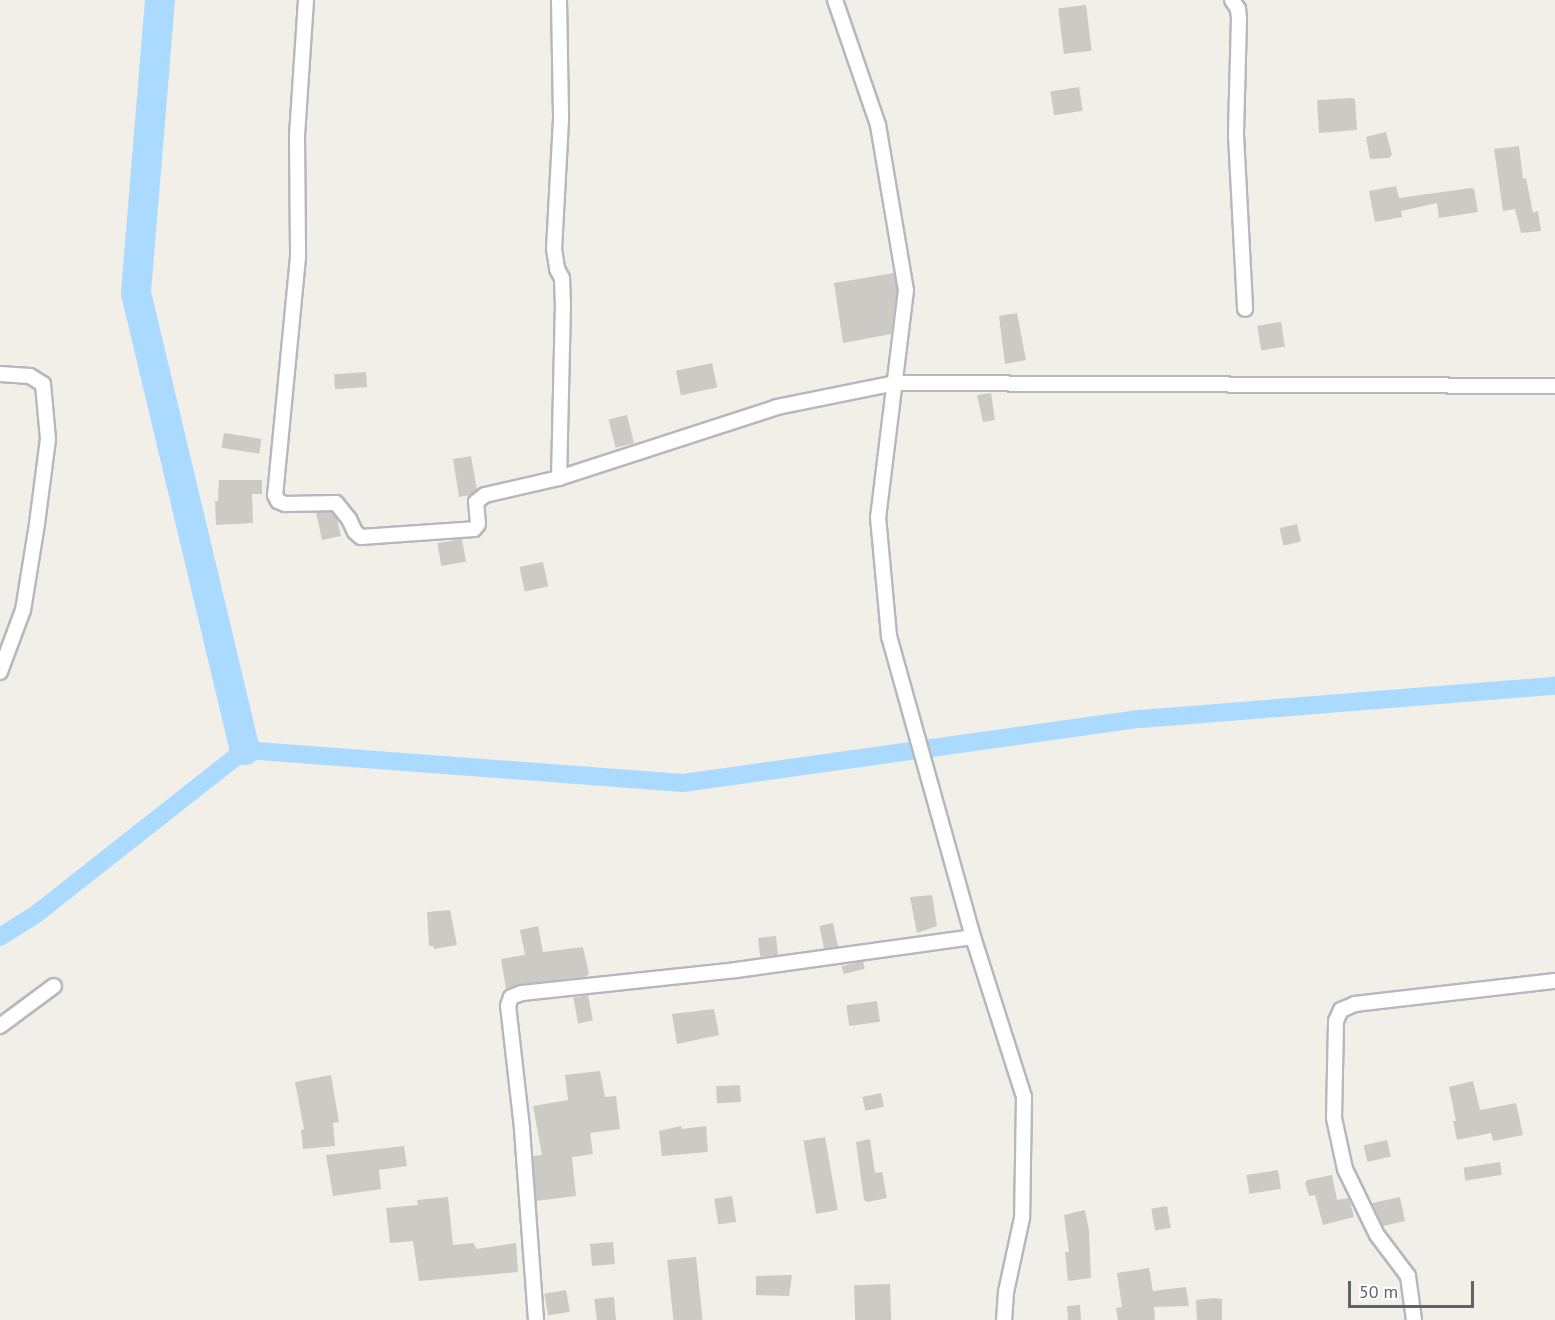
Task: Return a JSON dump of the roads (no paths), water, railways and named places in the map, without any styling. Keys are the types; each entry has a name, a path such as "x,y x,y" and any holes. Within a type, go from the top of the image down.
{"street":[{"path":"306,0 297,135 298,257 284,379 275,495 278,501 285,504 336,503 349,519 355,532 361,537 474,529 478,524 476,502 480,498 559,478 777,406 896,383 1555,386"},
{"path":"559,0 561,120 554,249 557,269 562,278 563,303 559,478"},
{"path":"835,0 878,125 906,290 878,517 889,636 973,937 1024,1097 1022,1218 1006,1292 1004,1320"},
{"path":"1232,0 1238,9 1239,18 1236,135 1245,309"},
{"path":"0,374 30,376 43,384 48,439 38,524 23,610 0,672"},
{"path":"536,1320 522,1128 508,1006 511,997 522,993 736,970 973,937"},
{"path":"1414,1320 1408,1276 1377,1235 1345,1169 1335,1118 1336,1021 1341,1010 1355,1004 1555,981"},
{"path":"0,1026 54,986"}],"waterway":[{"path":"160,0 136,293 245,750"},
{"path":"0,937 35,915 245,750 683,783 1141,719 1555,686"}]}
